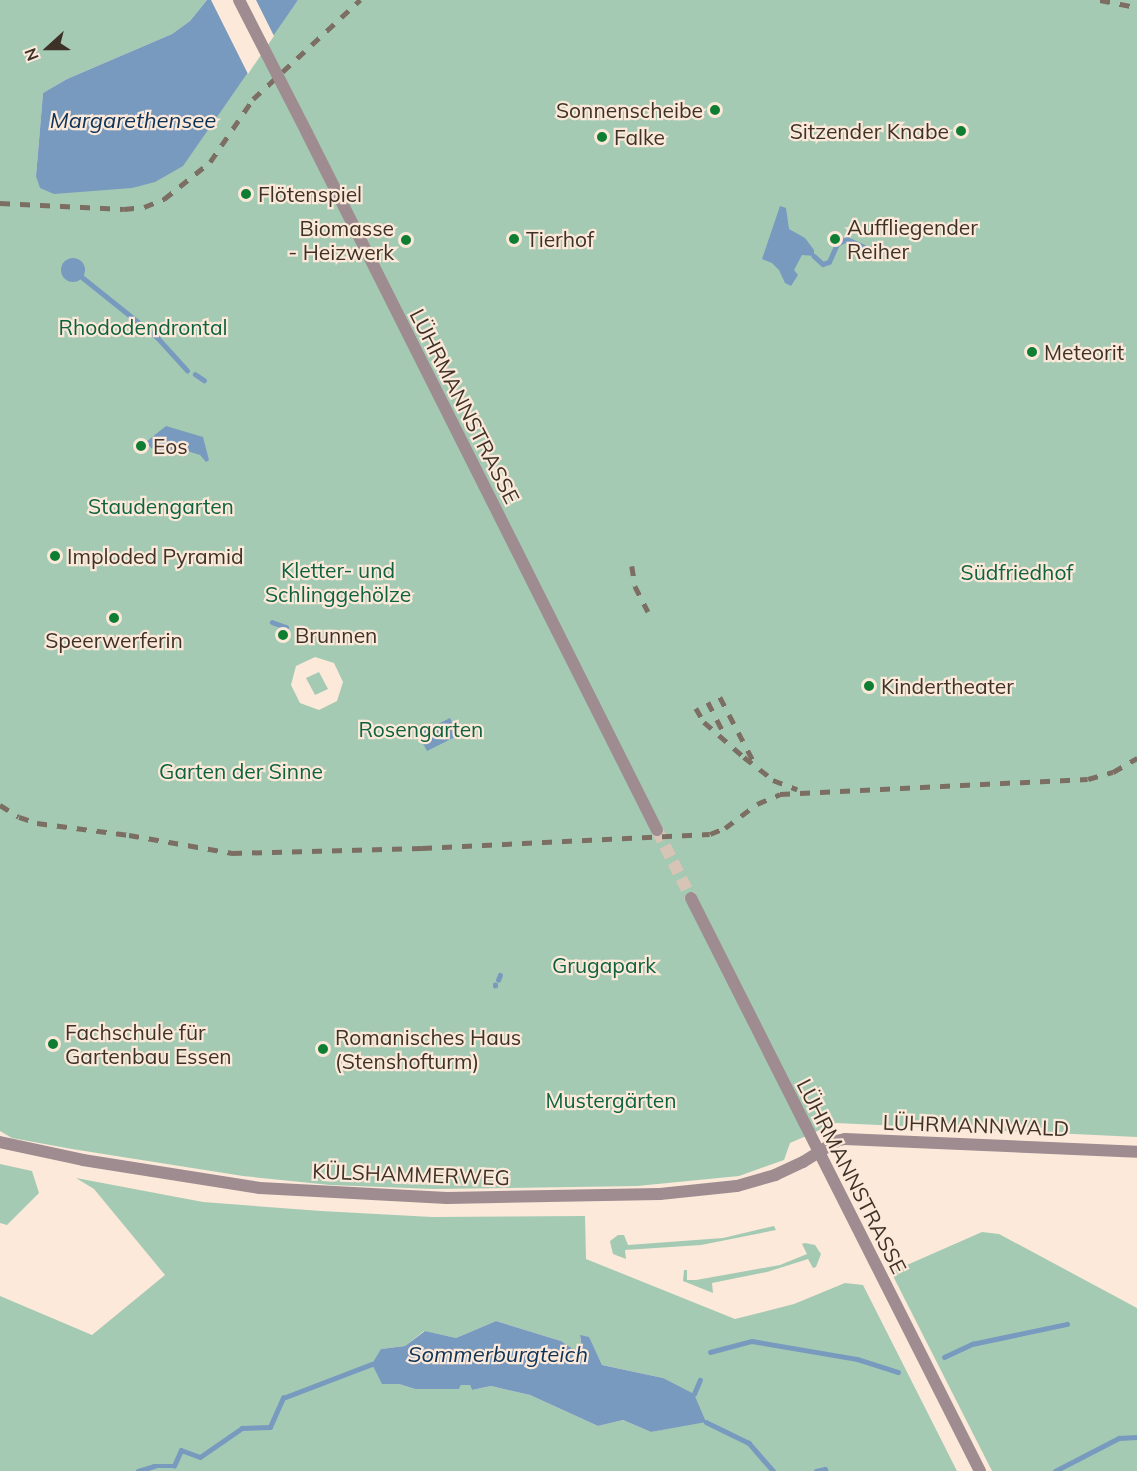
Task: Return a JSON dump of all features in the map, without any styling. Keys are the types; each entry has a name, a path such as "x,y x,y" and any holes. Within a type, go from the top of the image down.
{"street":[{"name":"LÜHRMANNSTRASSE","path":"239,0 657,830"},
{"name":"LÜHRMANNSTRASSE","path":"691,897 980,1471"},
{"name":"LÜHRMANNWALD","path":"818,1153 836,1141 845,1139 1137,1152"},
{"name":"KÜLSHAMMERWEG","path":"0,1142 83,1160 261,1188 447,1198 660,1194 736,1186 775,1175 818,1153"}],"green space":[{"name":"Grugapark","path":"0,0 207,0 190,21 172,34 67,79 43,93 36,176 267,41 298,0 1137,0 1137,1137 836,1123 790,1143 784,1160 739,1176 637,1186 434,1189 330,1185 243,1176 12,1138 0,1131","holes":["315,657 334,663 343,682 337,701 319,710 300,703 291,685 296,666"]},
{"path":"319,672 328,689 315,695 306,678"},
{"path":"0,1164 32,1171 39,1193 7,1225 0,1223"},
{"path":"76,1178 203,1202 321,1211 432,1217 585,1216 586,1259 735,1319 794,1304 845,1283 863,1285 957,1471 0,1471 0,1296 92,1335 165,1275 94,1189","holes":["496,1321 561,1341 583,1357 580,1336 588,1337 602,1365 663,1378 705,1421 651,1432 623,1420 598,1426 530,1395 491,1386 472,1390 470,1385 461,1385 459,1389 415,1389 399,1384 382,1384 381,1349 405,1346 424,1331 456,1338"]},
{"path":"774,1226 776,1230 701,1245 625,1250 626,1259 613,1254 610,1241 618,1235 624,1235 628,1245 723,1238"},
{"path":"982,1232 999,1234 1137,1308 1137,1471 992,1471 891,1272"},
{"path":"802,1244 815,1245 821,1254 816,1267 813,1268 808,1259 767,1272 712,1283 713,1293 683,1281 684,1270 687,1270 687,1280 696,1280 780,1265 807,1254"}],"water":[{"name":"Margarethensee","path":"207,0 298,0 183,166 155,182 132,188 54,194 40,188 36,176 43,93 67,79 172,34 190,21"},
{"path":"780,206 786,208 789,229 805,238 814,250 814,256 802,255 794,270 798,275 791,286 785,283 779,270 772,263 762,259"},
{"path":"73,258 78,259 84,265 84,275 78,281 73,282 68,281 62,275 61,270 62,265 68,259"},
{"path":"166,426 203,437 209,460 206,462 200,455 184,450 168,453 151,448 146,442"},
{"path":"450,718 459,735 427,751 418,734"},
{"name":"Sommerburgteich","path":"496,1321 561,1341 583,1356 580,1335 589,1337 602,1365 663,1378 694,1394 706,1422 651,1432 623,1420 598,1426 530,1395 491,1386 472,1390 470,1385 461,1385 459,1389 415,1389 399,1384 382,1384 372,1364 381,1349 405,1346 425,1331 456,1338"}],"pier":[{"path":"211,0 256,0 274,36 248,74"}],"waterway":[{"path":"814,256 823,264 829,262 837,244 847,239 866,248 881,248"},
{"path":"82,277 157,337 187,370"},
{"path":"195,374 204,380"},
{"path":"272,622 286,627 283,635"},
{"path":"498,980 500,975"},
{"path":"944,1357 972,1344 1067,1324"},
{"path":"710,1352 752,1341 857,1359 898,1372"},
{"path":"138,1471 154,1466 174,1466 181,1450 200,1457 242,1428 270,1427 283,1398 372,1364"},
{"path":"694,1394 700,1380"},
{"path":"706,1422 749,1443 773,1471"},
{"path":"1055,1471 1119,1438 1137,1437"},
{"path":"816,1471 825,1469 826,1471"}],"tunnel":[{"path":"657,830 691,898"}],"railway":[{"path":"0,203 124,209 144,207 164,199 210,162 253,99 360,0"},
{"path":"1100,0 1137,7"},
{"path":"632,566 635,586 648,612"},
{"path":"720,697 753,760"},
{"path":"708,702 726,737"},
{"path":"696,708 704,722 744,757 773,780 797,789"},
{"path":"0,805 19,817 37,823 129,835 232,853 422,848 710,834 725,828 757,804 780,794 1088,779 1113,772 1137,758"}],"place":[{"name":"Sonnenscheibe","path":"715,110"},
{"name":"Sitzender Knabe","path":"961,131"},
{"name":"Falke","path":"602,137"},
{"name":"Flötenspiel","path":"246,194"},
{"name":"Tierhof","path":"514,239"},
{"name":"Auffliegender Reiher","path":"835,239"},
{"name":"Biomasse - Heizwerk","path":"406,240"},
{"name":"Meteorit","path":"1032,352"},
{"name":"Eos","path":"141,446"},
{"name":"Imploded Pyramid","path":"55,556"},
{"name":"Speerwerferin","path":"114,618"},
{"name":"Brunnen","path":"283,635"},
{"name":"Kindertheater","path":"869,686"},
{"name":"Fachschule für Gartenbau Essen","path":"53,1044"},
{"name":"Romanisches Haus (Stenshofturm)","path":"323,1049"}],"park label":[{"name":"Rhododendrontal","path":"143,327"},
{"name":"Staudengarten","path":"161,506"},
{"name":"Südfriedhof","path":"1017,572"},
{"name":"Kletter- und Schlinggehölze","path":"338,582"},
{"name":"Rosengarten","path":"421,729"},
{"name":"Garten der Sinne","path":"241,771"},
{"name":"Mustergärten","path":"611,1100"}]}
